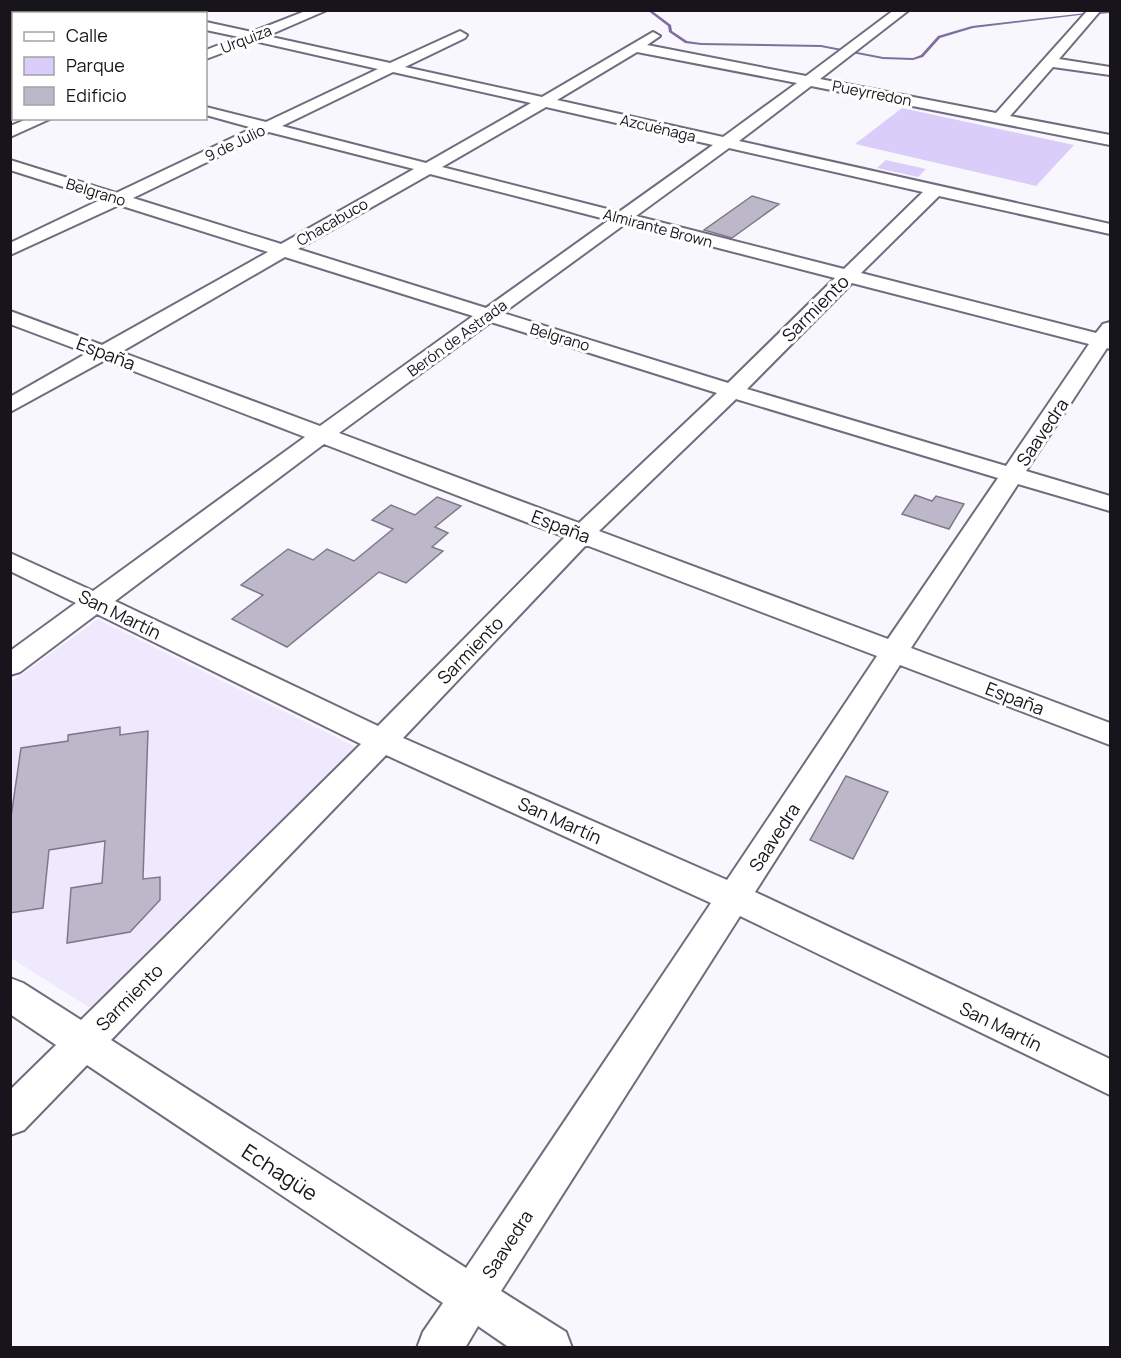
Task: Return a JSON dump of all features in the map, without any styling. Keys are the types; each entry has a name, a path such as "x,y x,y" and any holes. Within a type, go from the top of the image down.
{"street":[{"name":"Urquiza","path":"207,55 321,10"},
{"name":"Berón de Astrada","path":"10,665 322,435 726,143 903,10"},
{"path":"1000,118 1095,10"},
{"name":"Azcuénaga","path":"207,26 1110,229"},
{"name":"9 de Julio","path":"10,250 460,35"},
{"name":"Chacabuco","path":"10,406 544,102 653,36"},
{"name":"Pueyrredon","path":"634,47 1110,140"},
{"path":"1050,62 1110,71"},
{"name":"Almirante Brown","path":"207,111 846,277 1108,337"},
{"path":"10,132 40,120"},
{"name":"Belgrano","path":"10,165 732,391 1110,504"},
{"name":"Sarmiento","path":"10,1117 382,741 582,534 732,391 935,190"},
{"name":"España","path":"10,317 1110,734"},
{"name":"Saavedra","path":"439,1347 894,652 1108,337"},
{"name":"San Martín","path":"10,561 382,741 734,898 1110,1078"},
{"name":"Echagüe","path":"10,994 83,1044 550,1347"}],"shaded area":[{"path":"98,619 356,747 90,1008 11,958 10,683"}],"green space":[{"path":"902,108 1074,145 1036,186 855,144"},
{"path":"886,160 926,169 918,177 877,168"}],"building":[{"path":"752,196 779,204 732,238 704,230"},
{"path":"915,495 932,501 936,496 964,504 949,529 902,514"},
{"path":"437,497 461,506 435,527 448,533 432,547 443,551 406,583 379,572 287,647 232,619 263,595 241,585 288,549 313,560 327,549 354,561 393,529 372,520 391,505 415,515"},
{"path":"120,727 120,735 148,731 143,879 160,877 160,900 130,932 67,943 71,888 102,883 105,841 49,850 43,908 10,913 10,824 21,748 68,741 68,735"},
{"path":"846,776 888,792 853,859 810,840"}],"waterway":[{"path":"648,10 670,26 670,31 686,42 821,46 883,58 913,59 922,56 939,37 973,27 1086,14"},
{"path":"1099,13 1110,12"}]}
